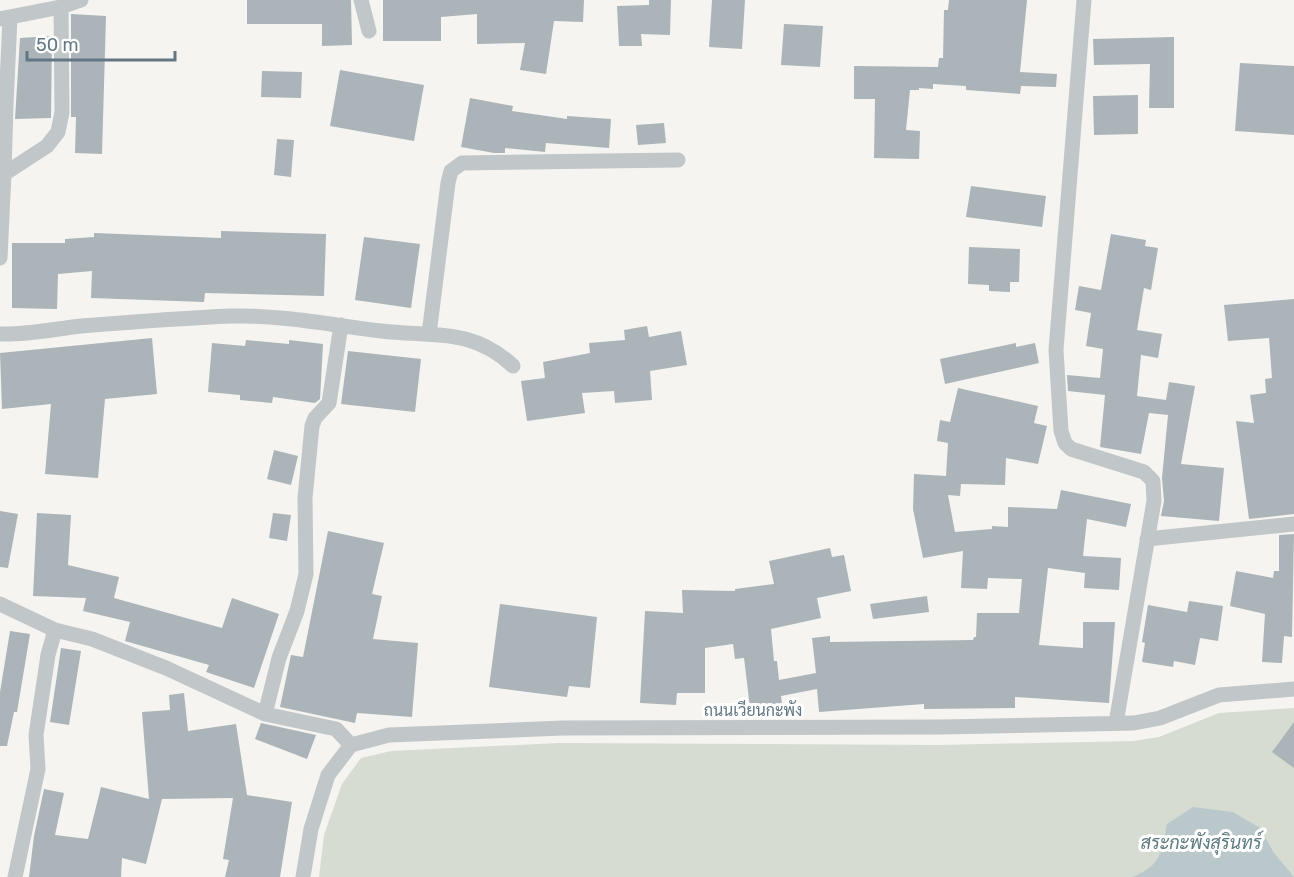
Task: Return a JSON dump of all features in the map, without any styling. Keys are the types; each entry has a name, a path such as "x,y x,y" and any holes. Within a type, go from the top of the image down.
{"street":[{"path":"0,258 4,174 5,19 61,7 81,0"},
{"path":"361,0 369,31"},
{"path":"1084,0 1056,350 1061,431 1065,443 1071,449 1144,471 1153,481 1154,501 1116,723"},
{"path":"4,174 47,146 58,132 62,112 61,7"},
{"path":"429,334 448,183 451,171 462,163 678,160"},
{"path":"0,334 15,335 80,326 233,316 307,320 381,331 454,336 488,346 513,366"},
{"path":"265,714 279,658 297,611 306,573 305,498 312,426 315,418 329,403 341,325"},
{"path":"1147,539 1294,524"},
{"path":"0,604 55,630 92,639 166,668 265,714 336,729 351,745 328,776 311,829 303,877"},
{"path":"15,877 38,769 36,735 48,655 55,630"},
{"name":"ถนนเวียนกะพัง","path":"351,745 389,735 563,728 941,728 1134,723 1160,718 1219,695 1294,689"}],"shaded area":[{"path":"1294,708 1294,877 319,877 324,835 342,784 361,758 391,751 559,743 938,745 1133,741 1159,737 1219,713"}],"water":[{"name":"สระกะพังสุรินทร์","path":"1193,807 1233,812 1260,828 1274,853 1294,877 1132,877 1149,868 1158,857 1164,843 1167,824"}],"building":[{"path":"247,0 351,0 352,45 322,46 322,24 247,24"},
{"path":"383,0 584,0 583,22 554,21 546,74 520,70 525,43 477,44 477,14 441,17 441,41 383,41"},
{"path":"649,0 671,0 670,35 641,34 642,46 619,46 617,6 649,5"},
{"path":"712,0 745,0 742,49 709,47"},
{"path":"949,0 1027,0 1020,72 1057,74 1056,87 1021,86 1020,94 966,90 966,86 933,84 933,89 910,90 906,130 920,131 919,159 874,158 875,99 854,99 854,66 938,67 939,58 943,58 944,10 948,10"},
{"path":"71,14 106,16 102,154 75,153 76,117 71,117"},
{"path":"784,24 823,26 820,67 781,65"},
{"path":"52,36 51,118 15,119 20,38"},
{"path":"1174,37 1174,108 1149,108 1150,64 1094,65 1093,39"},
{"path":"1240,63 1294,66 1294,135 1235,131"},
{"path":"340,70 424,85 414,141 330,126"},
{"path":"262,71 302,72 301,98 261,97"},
{"path":"1138,95 1138,134 1094,135 1093,96"},
{"path":"470,98 513,106 512,111 567,119 567,116 611,119 609,148 546,143 545,152 505,148 505,153 494,153 461,147"},
{"path":"664,123 666,143 638,145 636,125"},
{"path":"277,139 294,140 291,177 274,175"},
{"path":"971,186 1046,196 1042,227 966,217"},
{"path":"221,231 326,234 324,296 205,293 204,302 91,298 92,271 58,274 57,309 12,308 12,243 65,243 65,239 94,237 94,233 221,238"},
{"path":"1111,234 1146,240 1145,246 1158,248 1151,290 1144,288 1137,330 1162,334 1158,358 1141,355 1137,396 1166,400 1169,382 1195,386 1181,464 1224,468 1219,521 1161,516 1164,501 1162,478 1168,415 1149,413 1141,454 1100,447 1105,395 1068,391 1067,375 1100,378 1103,349 1086,346 1091,313 1075,310 1079,286 1101,290"},
{"path":"364,237 420,244 411,308 355,300"},
{"path":"969,247 1020,249 1019,282 1010,282 1010,292 989,291 989,285 968,284"},
{"path":"1294,299 1294,514 1249,519 1236,421 1254,423 1250,395 1266,393 1265,379 1272,378 1269,338 1228,341 1224,305"},
{"path":"647,326 649,337 681,331 687,365 650,371 652,400 615,403 614,391 582,393 585,413 527,421 521,381 545,378 543,362 590,353 589,343 625,340 624,330"},
{"path":"152,338 157,394 105,399 98,478 45,474 51,404 2,409 0,353"},
{"path":"246,340 289,344 289,340 323,344 320,399 315,403 273,397 272,403 240,400 240,395 208,392 212,343 245,346"},
{"path":"1016,343 1016,347 1035,343 1039,363 945,384 940,359"},
{"path":"348,351 421,359 415,412 341,404"},
{"path":"958,388 1038,406 1034,423 1047,426 1038,464 1006,458 1005,485 961,484 960,496 948,495 955,532 992,529 992,526 1008,527 1008,507 1057,509 1061,490 1131,504 1126,527 1087,519 1083,556 1121,558 1119,590 1084,588 1085,573 1048,568 1039,645 1083,648 1083,622 1115,622 1109,703 1015,697 1015,708 924,709 924,704 819,712 817,689 781,696 783,712 751,716 744,658 735,659 733,644 705,648 705,693 677,693 676,705 640,703 645,611 683,613 682,590 735,591 735,589 774,584 769,561 830,548 832,557 844,555 851,591 817,598 821,618 771,629 774,661 777,661 779,680 816,673 812,638 830,636 830,642 973,640 976,637 977,613 1019,613 1022,579 988,578 987,589 961,588 963,551 923,558 913,509 914,474 946,476 948,443 937,441 940,420 950,422"},
{"path":"274,450 298,456 291,485 267,479"},
{"path":"0,511 18,514 8,568 0,567"},
{"path":"37,513 71,515 68,565 119,577 114,598 222,628 232,598 279,614 254,688 206,672 209,665 125,641 130,622 83,611 86,598 33,596"},
{"path":"273,513 291,515 287,541 269,538"},
{"path":"328,531 384,543 372,594 382,596 373,639 418,643 412,717 357,713 355,723 280,707 291,655 303,657"},
{"path":"1294,534 1292,637 1284,636 1282,663 1262,662 1265,614 1230,606 1236,571 1273,578 1274,571 1279,571 1279,535"},
{"path":"927,596 929,612 873,619 870,604"},
{"path":"1189,601 1223,606 1218,641 1200,638 1195,665 1174,661 1173,667 1142,662 1145,643 1142,642 1148,605 1187,612"},
{"path":"500,604 597,617 590,688 569,686 567,697 489,687"},
{"path":"10,631 30,634 17,712 14,712 7,746 0,746 0,692"},
{"path":"61,648 81,651 69,725 50,722"},
{"path":"184,693 188,731 236,724 247,795 292,802 280,877 225,877 229,860 223,859 233,798 162,799 146,864 122,858 121,877 29,877 34,836 44,789 64,793 55,835 88,839 101,787 149,799 142,712 170,710 169,695"},
{"path":"1294,722 1294,768 1272,752"},
{"path":"261,723 316,735 307,759 255,739"}]}
